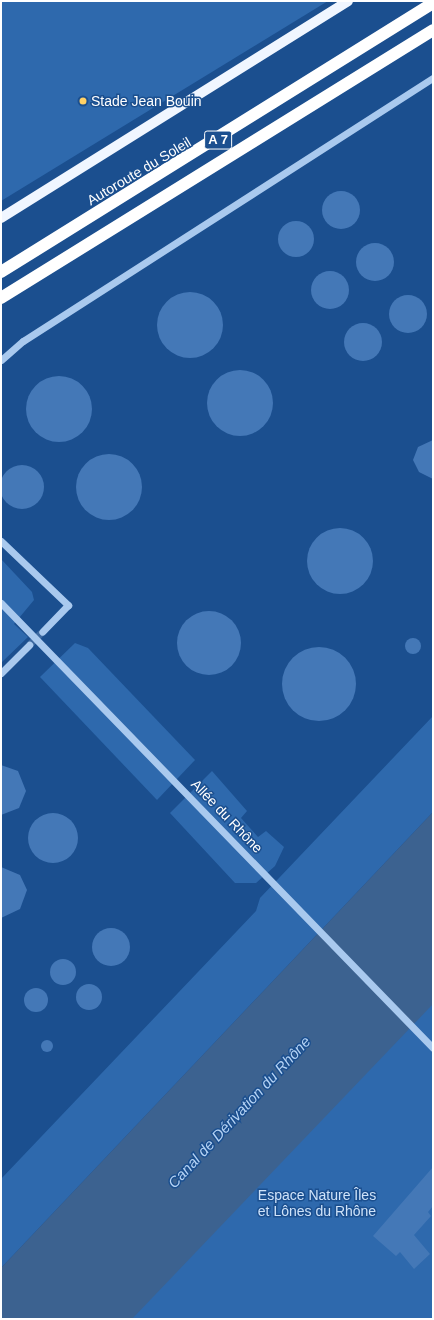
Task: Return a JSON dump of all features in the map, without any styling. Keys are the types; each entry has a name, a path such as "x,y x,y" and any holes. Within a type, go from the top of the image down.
{"highway":[{"name":"Autoroute du Soleil","path":"1,272 207,147 433,3"},
{"name":"A 7","path":"1,298 433,30"}],"main road":[{"path":"1,218 348,1"}],"street":[{"path":"1,360 23,341 433,78"},
{"path":"1,541 68,605 42,632"},
{"name":"Allée du Rhône","path":"1,603 265,873 433,1048"},
{"path":"1,674 29,645"}],"green space":[{"name":"Stade Jean Bouin","path":"1,1 328,1 1,201"},
{"path":"1,559 32,592 34,600 14,624 28,637 1,663"},
{"path":"75,643 88,648 195,760 157,800 40,677"},
{"path":"433,716 433,812 1,1268 1,1179 256,911 260,898"},
{"path":"212,771 247,811 241,818 258,837 266,831 284,847 275,866 256,883 235,883 170,813"},
{"name":"Espace Nature Îles et Lônes du Rhône","path":"433,911 433,1319 44,1319"}],"water":[{"name":"Canal de Dérivation du Rhône","path":"433,812 433,1004 132,1319 1,1319 1,1268"}],"building":[{"path":"337,191 345,191 355,196 359,203 359,217 355,224 345,229 337,229 327,224 325,221 322,214 322,206 327,196 330,194"},
{"path":"300,221 309,226 313,232 313,246 309,252 300,257 292,257 283,252 279,246 278,235 283,226 289,222"},
{"path":"371,243 379,243 389,248 393,255 393,269 389,276 379,281 371,281 361,276 359,273 356,266 356,258 361,248 364,246"},
{"path":"326,271 334,271 341,274 346,279 349,290 346,301 341,306 334,309 326,309 319,306 314,301 311,294 311,286 314,279 319,274"},
{"path":"190,292 202,295 213,302 220,313 223,325 220,337 213,348 202,355 190,358 178,355 167,348 160,337 157,325 160,313 167,302 178,295"},
{"path":"404,295 412,295 422,300 426,307 426,321 422,328 412,333 404,333 394,328 392,325 389,318 389,310 394,300 397,298"},
{"path":"359,323 367,323 377,328 381,335 381,349 377,356 367,361 359,361 349,356 347,353 344,346 344,338 349,328 352,326"},
{"path":"240,370 253,373 263,380 270,390 273,403 270,416 263,426 253,433 240,436 227,433 217,426 210,416 207,403 210,390 217,380 227,373"},
{"path":"59,376 72,378 82,386 90,396 92,409 90,422 82,432 72,440 59,442 46,440 36,432 28,422 26,409 28,396 36,386 46,378"},
{"path":"433,440 433,479 419,472 413,460 418,447"},
{"path":"109,454 121,457 132,464 139,475 142,487 139,499 132,510 121,517 109,520 97,517 86,510 79,499 76,487 79,475 86,464 97,457"},
{"path":"18,465 26,465 31,466 38,471 43,478 43,496 38,503 31,508 18,509 10,506 3,499 0,491 0,483 3,475 10,468"},
{"path":"340,528 352,531 363,538 370,549 373,561 370,573 363,584 352,591 340,594 328,591 317,584 310,573 307,561 310,549 317,538 328,531"},
{"path":"203,611 215,611 232,620 239,631 241,643 239,655 232,666 215,675 203,675 191,670 182,661 177,649 177,637 182,625 191,616"},
{"path":"413,638 420,643 421,646 416,653 413,654 406,649 405,646 410,639"},
{"path":"319,647 340,653 350,663 356,684 350,705 340,715 319,721 298,715 288,705 282,684 288,663 298,653"},
{"path":"1,765 18,771 26,791 19,808 1,815"},
{"path":"53,813 62,815 73,824 78,838 76,847 67,858 53,863 44,861 33,852 28,838 30,829 39,818"},
{"path":"1,867 20,875 27,890 20,909 1,918"},
{"path":"111,928 121,931 127,937 130,947 127,957 121,963 111,966 101,963 95,957 92,947 95,937 101,931"},
{"path":"63,959 72,963 76,972 72,981 63,985 54,981 50,972 54,963"},
{"path":"89,984 98,988 102,997 98,1006 89,1010 80,1006 76,997 80,988"},
{"path":"36,988 45,991 48,1000 45,1009 36,1012 27,1009 24,1000 27,991"},
{"path":"47,1040 51,1042 53,1046 51,1050 47,1052 43,1050 41,1046 43,1042"},
{"path":"433,1167 433,1206 428,1212 431,1216 414,1235 430,1254 414,1269 400,1252 396,1256 373,1236"}],"tunnel":[{"path":"29,645 42,632"}],"place":[{"name":"Stade Jean Bouin","path":"83,101"}]}
